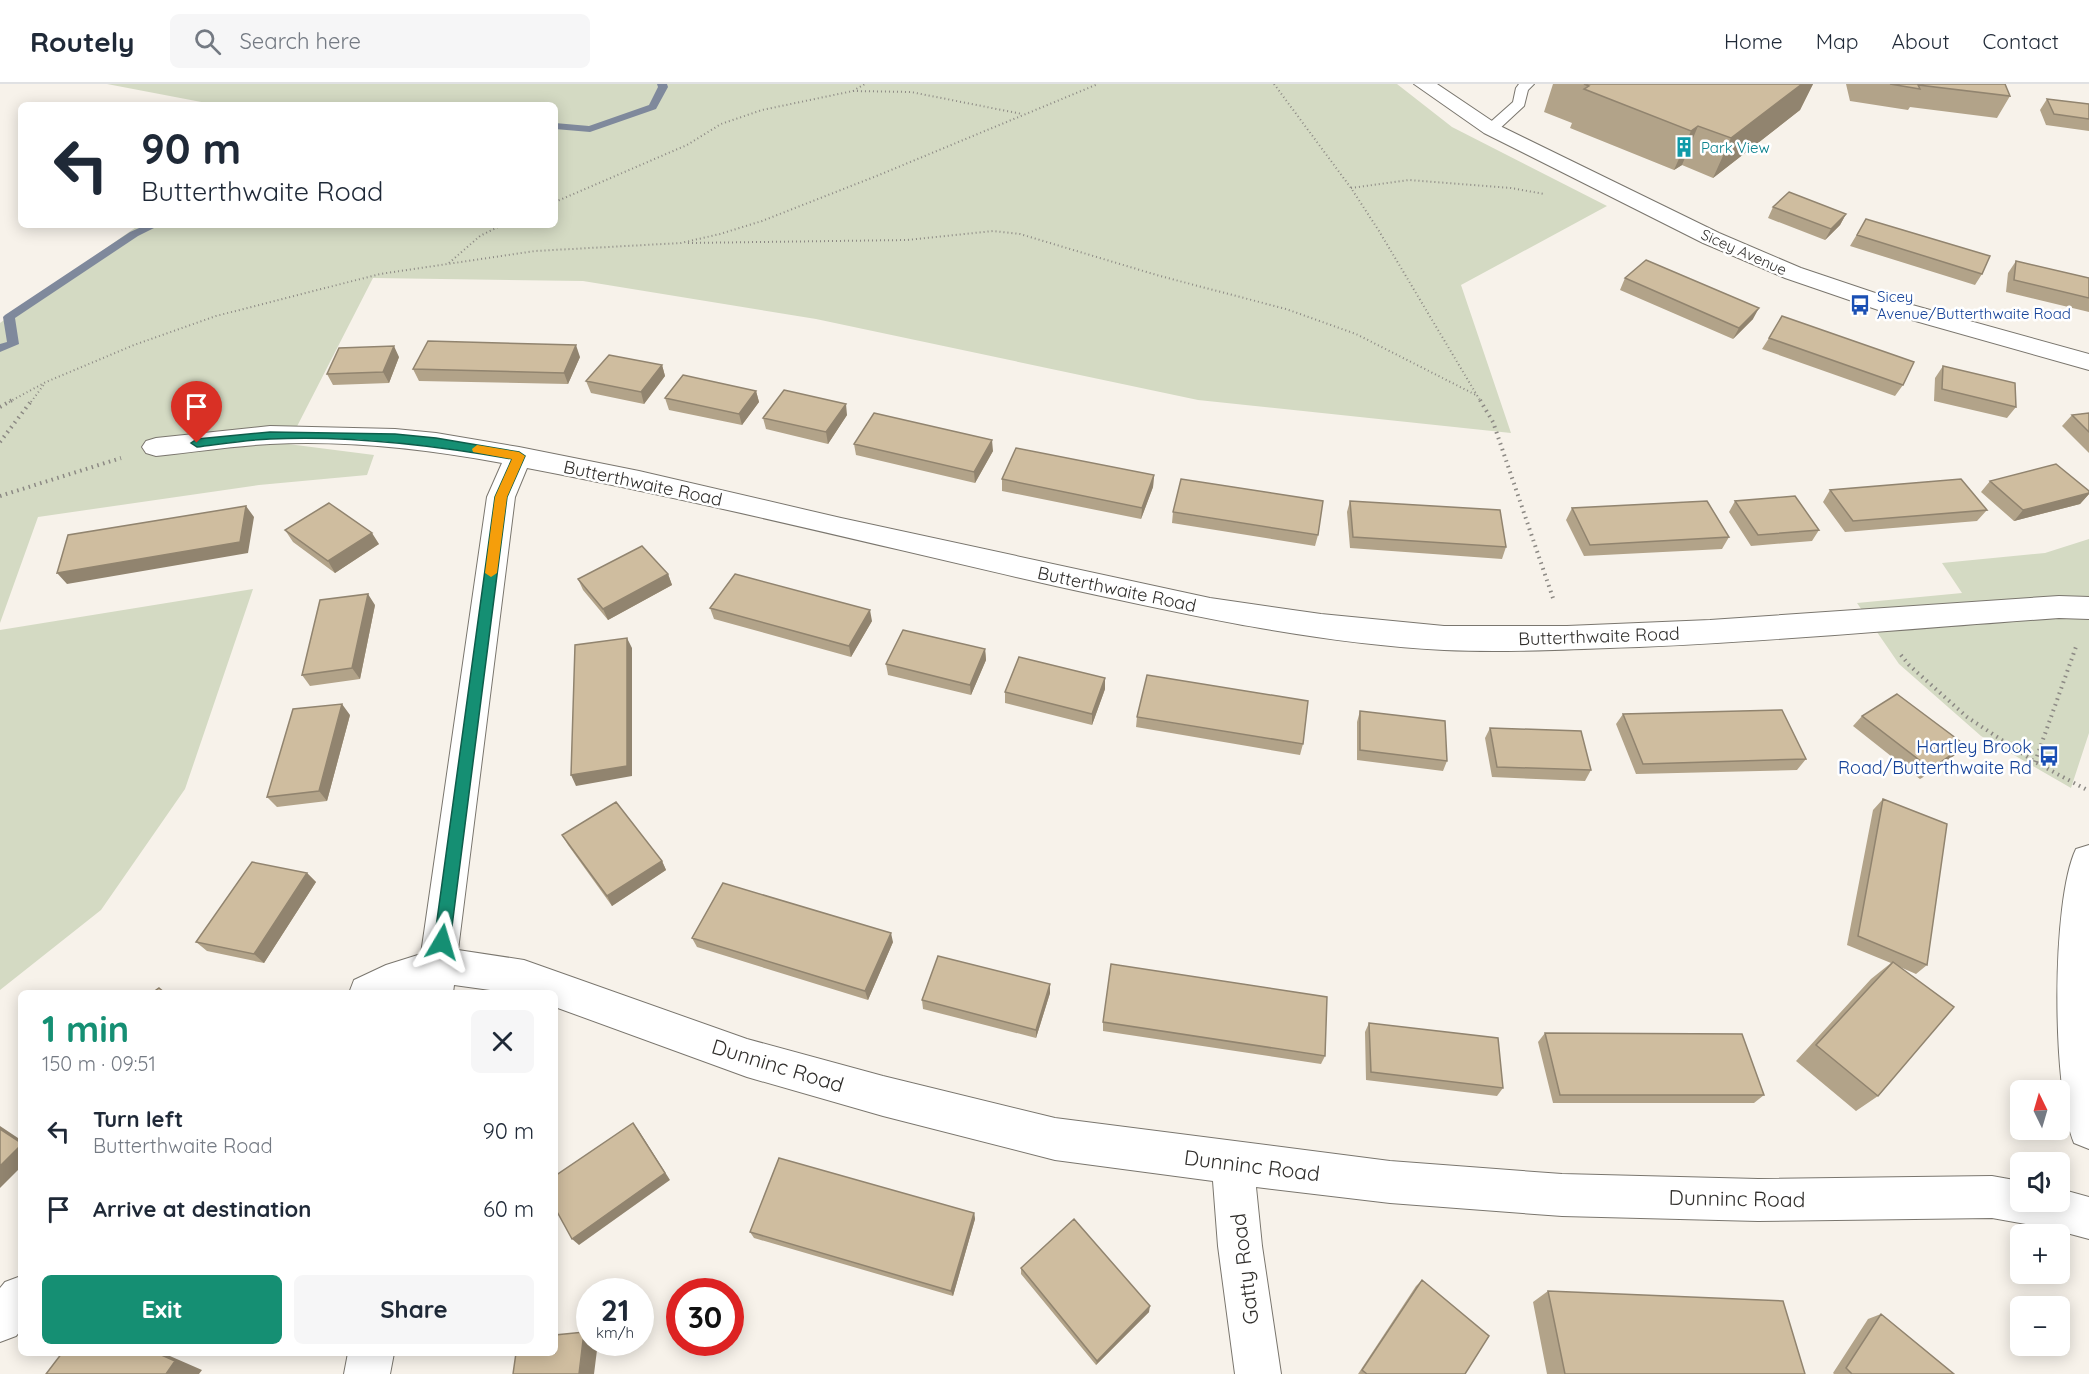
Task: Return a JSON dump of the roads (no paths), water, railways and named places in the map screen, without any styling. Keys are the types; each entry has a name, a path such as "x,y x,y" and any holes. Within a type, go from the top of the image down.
{"street":[{"name":"Sicey Avenue","path":"1424,84 1491,129 1711,238 1793,273 1906,311 2089,362"},
{"name":"Butterthwaite Road","path":"156,447 270,435 339,436 436,442 639,480 864,533 1210,609 1321,627 1444,638 1567,638 1710,632 2059,607 2089,608"},
{"path":"374,990 399,977 436,979 501,497 519,456"},
{"path":"2089,860 2080,913 2077,1038 2089,1129"},
{"name":"Dunninc Road","path":"436,979 483,970 524,978 557,990"},
{"name":"Dunninc Road","path":"558,990 747,1058 883,1096 1055,1139 1390,1182 1562,1195 1758,1200 1992,1197 2048,1207 2089,1218"},
{"name":"Gatty Road","path":"1233,1163 1240,1246 1258,1374"},
{"path":"0,1320 18,1301"},
{"path":"367,1374 370,1356"}],"lane":[{"path":"1491,129 1520,103 1522,88 1528,84"}],"waterway":[{"path":"558,126 590,129 653,107 663,87 662,84"},
{"path":"0,348 13,344 9,317 134,234 148,228"}],"place":[{"name":"Park View","path":"1684,147"},
{"name":"Sicey Avenue/Butterthwaite Road","path":"1860,305"},
{"name":"Hartley Brook Road/Butterthwaite Rd","path":"2049,756"}]}
